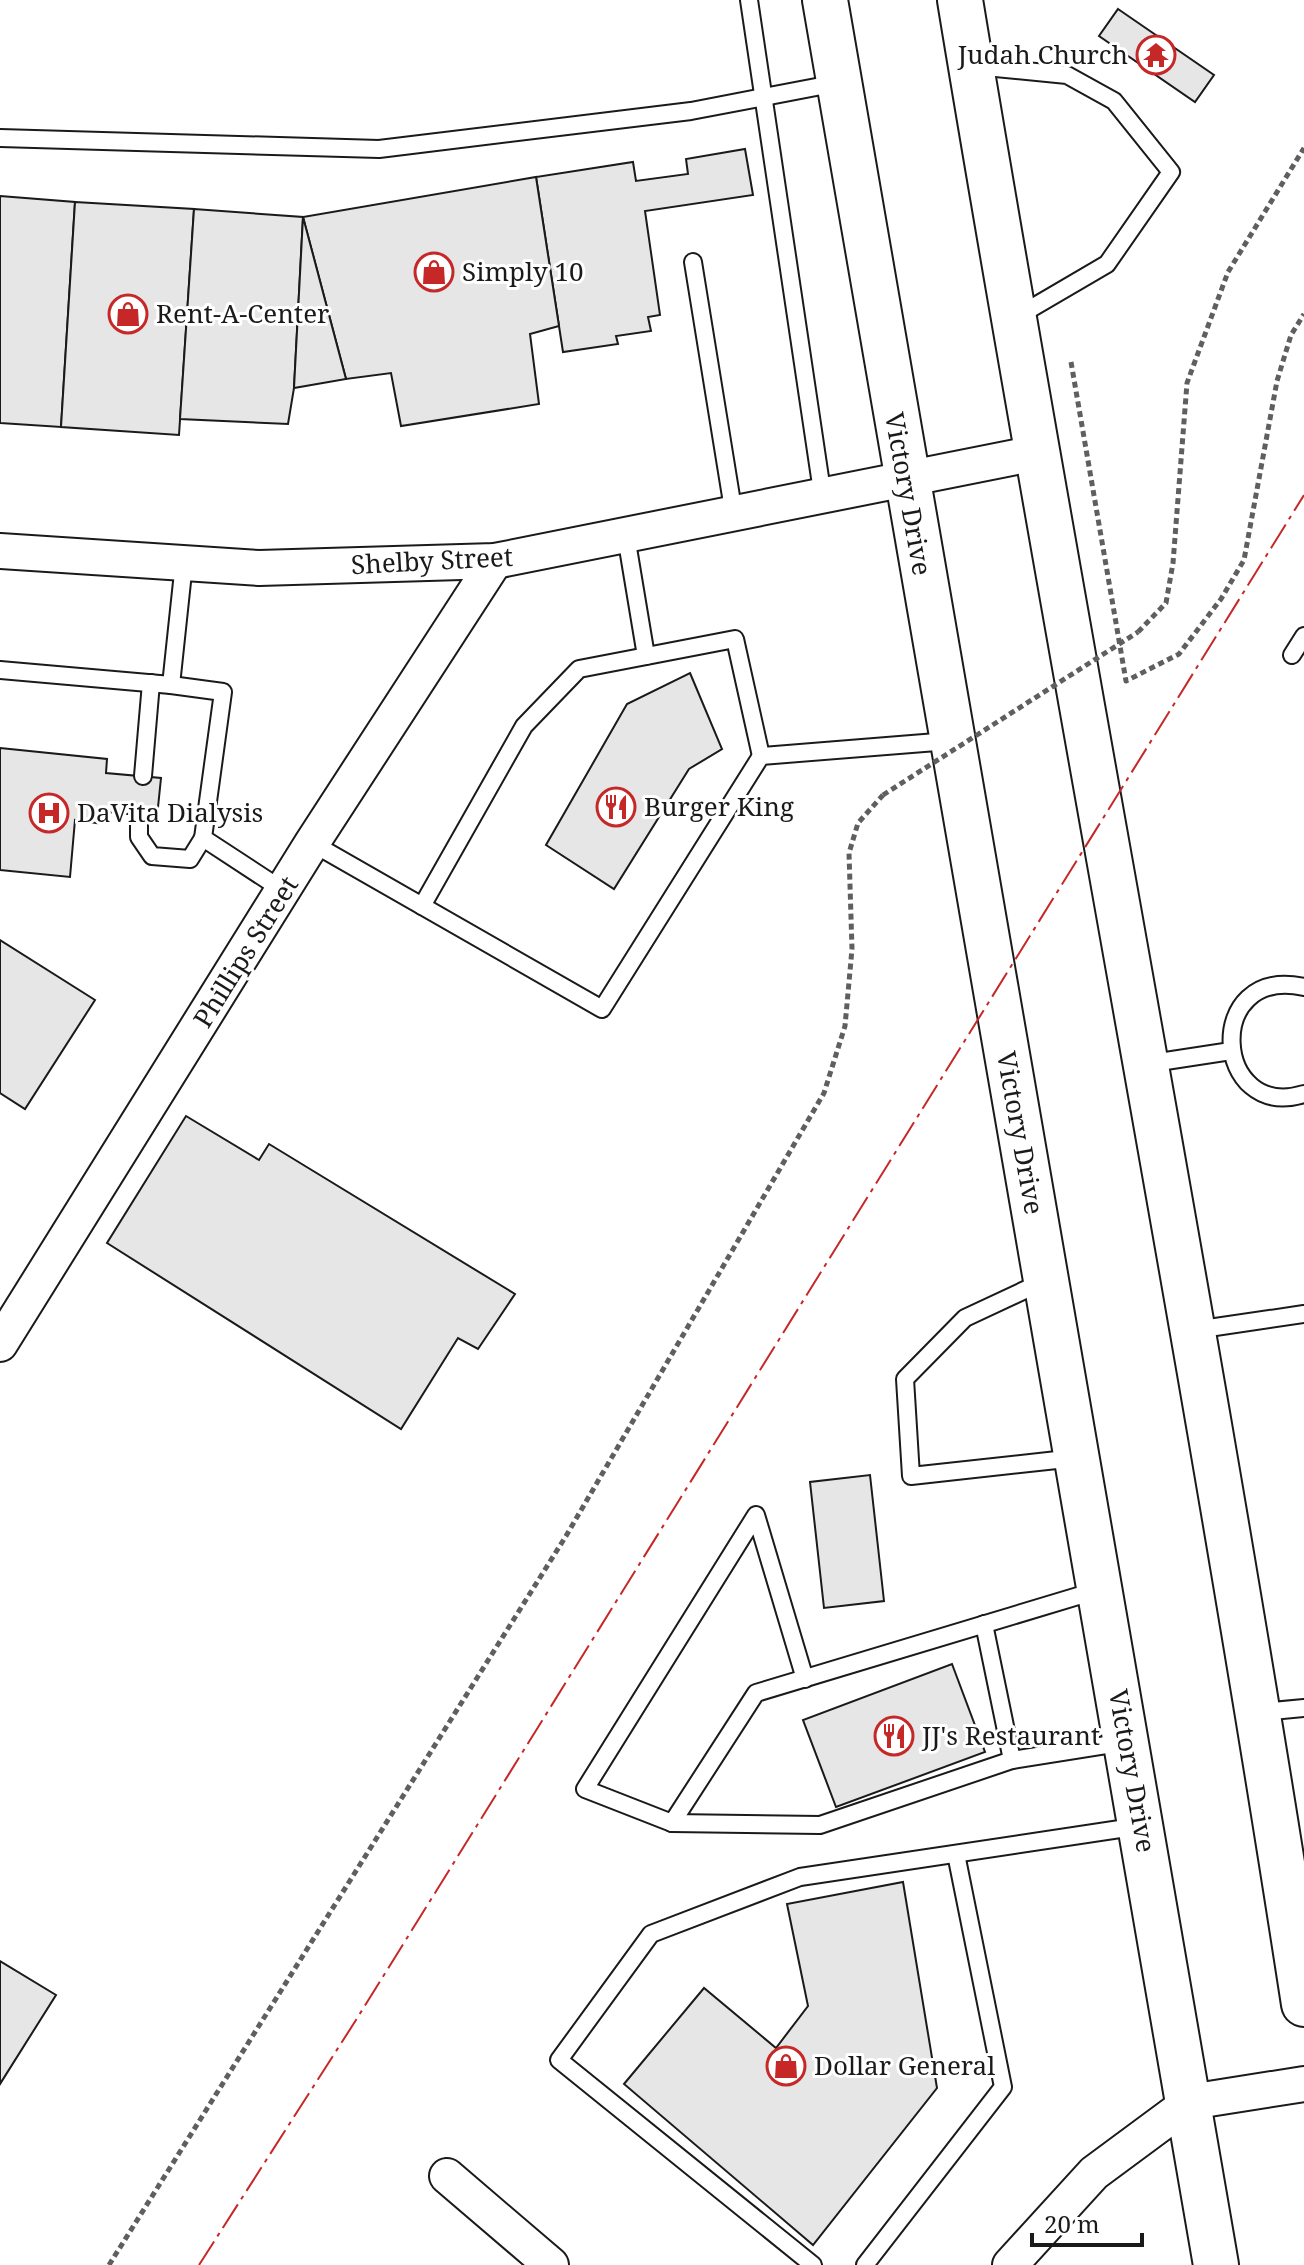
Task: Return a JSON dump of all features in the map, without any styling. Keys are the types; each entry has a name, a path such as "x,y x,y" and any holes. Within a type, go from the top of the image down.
{"highway":[{"name":"Victory Drive","path":"825,0 905,482 1190,2102 1213,2263"},
{"path":"960,0 1036,453 1259,1712 1304,2004"}],"street":[{"name":"Shelby Street","path":"0,551 259,568 495,561 905,482 1036,453"},
{"name":"Phillips Street","path":"0,1344 312,843 495,561"},
{"path":"1010,2265 1094,2173 1190,2102 1304,2084"},
{"path":"447,2176 551,2265"}],"lane":[{"path":"749,0 823,498"},
{"path":"970,66 1067,75 1114,101 1171,172 1107,264 1013,319"},
{"path":"0,138 379,149 691,111 838,83"},
{"path":"693,262 734,515"},
{"path":"626,536 646,656"},
{"path":"171,685 184,563"},
{"path":"1292,655 1304,636"},
{"path":"312,843 422,906 602,1009 761,756 735,639 579,669 524,726 422,906"},
{"path":"0,670 223,692 203,838 190,859 152,856 139,837 139,815"},
{"path":"143,776 151,683"},
{"path":"761,756 951,741"},
{"path":"203,838 284,891"},
{"path":"1304,987 1270,986 1253,994 1240,1007 1232,1024 1231,1051 1242,1077 1257,1089 1274,1096 1304,1094"},
{"path":"1144,1064 1231,1051"},
{"path":"1046,1281 965,1318 905,1379 911,1476 1077,1458"},
{"path":"1191,1331 1304,1314"},
{"path":"805,1679 756,1515 585,1789 672,1823 820,1825 1012,1760 1127,1741"},
{"path":"672,1823 756,1693 1100,1589"},
{"path":"984,1624 1012,1760"},
{"path":"1259,1712 1304,1708"},
{"path":"813,2265 559,2060 651,1934 800,1877 1141,1826"},
{"path":"865,2265 1003,2087 956,1854"}],"path":[{"path":"109,2265 566,1536 824,1093 845,1026 852,949 849,853 858,823 883,795 1138,632 1166,603 1173,563 1187,383 1228,272 1304,148"},
{"path":"1071,362 1126,681 1179,654 1221,599 1244,560 1277,381 1291,335 1304,314"}],"building":[{"name":"Judah Church","path":"1118,9 1214,75 1195,102 1099,36"},
{"path":"745,149 753,195 645,211 660,315 648,317 651,331 616,336 618,344 563,352 536,177 633,162 636,181 688,174 686,159"},
{"name":"Simply 10","path":"536,177 559,326 530,334 539,404 401,426 391,373 346,379 303,217"},
{"path":"0,196 75,202 61,427 0,423"},
{"name":"Rent-A-Center","path":"75,202 194,209 179,435 61,427"},
{"path":"194,209 303,217 294,388 288,424 180,419"},
{"path":"303,217 346,379 294,388"},
{"name":"Burger King","path":"690,673 722,749 689,769 614,889 546,845 627,704"},
{"name":"DaVita Dialysis","path":"0,748 107,759 106,773 161,778 157,817 98,811 97,823 75,820 70,877 0,870"},
{"path":"0,940 95,1000 25,1109 0,1093"},
{"path":"186,1116 259,1160 269,1144 515,1294 478,1349 458,1338 401,1429 107,1243"},
{"path":"870,1475 884,1601 824,1608 810,1482"},
{"name":"JJ's Restaurant","path":"952,1664 985,1752 836,1807 803,1720"},
{"name":"Dollar General","path":"903,1882 937,2088 813,2245 624,2084 704,1988 776,2048 808,2006 787,1904"},
{"path":"0,1961 56,1995 0,2084"}],"power":[{"path":"199,2265 356,2020 1304,495"}],"place":[{"name":"Judah Church","path":"1156,55"},
{"name":"Simply 10","path":"434,272"},
{"name":"Rent-A-Center","path":"128,314"},
{"name":"Burger King","path":"616,807"},
{"name":"DaVita Dialysis","path":"49,813"},
{"name":"JJ's Restaurant","path":"894,1736"},
{"name":"Dollar General","path":"786,2066"}]}
